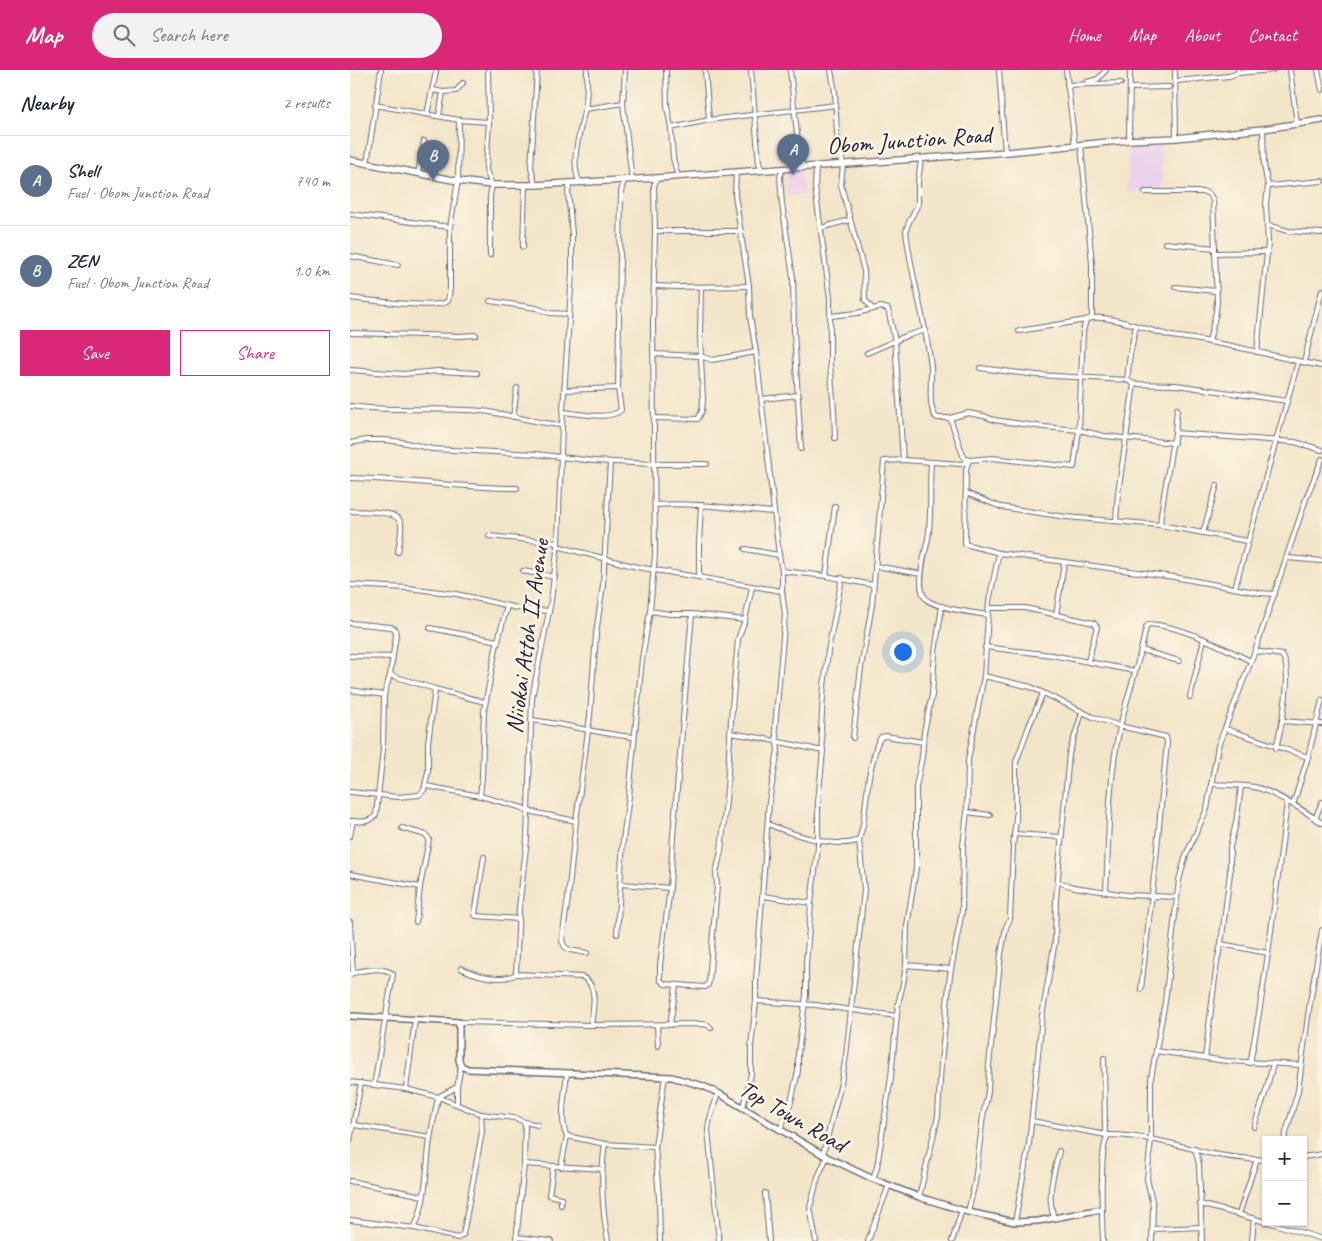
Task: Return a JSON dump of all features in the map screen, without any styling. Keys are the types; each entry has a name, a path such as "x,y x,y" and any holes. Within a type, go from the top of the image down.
{"main road":[{"name":"Obom Junction Road","path":"350,160 458,181 492,185 535,186 921,159 1129,140 1176,138 1262,129 1322,120"}],"street":[{"path":"368,164 381,70"},
{"path":"488,70 489,122 486,170 492,185 490,196 490,255"},
{"path":"535,186 532,167 537,70"},
{"path":"580,182 576,176 577,147 585,109 587,70"},
{"path":"625,70 623,104 632,180"},
{"path":"666,70 667,106 678,177"},
{"path":"705,70 709,120"},
{"path":"750,70 759,163 762,170"},
{"path":"790,70 799,152 803,166"},
{"path":"831,70 836,105 837,134 843,164 841,185 864,271 865,300 873,309"},
{"path":"999,70 1005,150 1008,152"},
{"path":"1066,70 1078,145 1092,264 1092,318"},
{"path":"1080,84 1098,79 1106,70"},
{"path":"1129,140 1130,70"},
{"path":"1175,70 1176,138"},
{"path":"1176,81 1229,76 1238,72 1273,70"},
{"path":"1290,70 1297,124"},
{"path":"1318,70 1322,90"},
{"path":"427,114 436,72"},
{"path":"432,90 456,92 463,83"},
{"path":"1067,85 1121,83"},
{"path":"1130,88 1169,87"},
{"path":"439,116 443,92"},
{"path":"585,109 623,104"},
{"path":"375,105 459,120 489,122"},
{"path":"671,128 709,120 836,105"},
{"path":"350,298 426,305 444,304 448,301 450,296 450,228 458,181 459,120"},
{"path":"1257,352 1268,252 1266,204 1268,186 1264,165 1262,129"},
{"path":"418,174 424,141"},
{"path":"921,159 918,204 906,231 926,330 933,412 937,418 950,418 968,413 994,420 1174,443"},
{"path":"816,166 815,187 828,278 831,316 830,363 835,438"},
{"path":"783,169 780,176 782,204 793,277 794,331 801,449"},
{"path":"736,172 736,195 749,286 750,316 762,399 782,571 785,615 776,728 778,741 777,759 769,802 756,1001 751,1047 751,1074 743,1107"},
{"path":"618,934 623,840 642,659 655,570 654,286 656,231 654,186 657,178"},
{"path":"563,412 611,416 621,410 618,388 621,192 624,180"},
{"path":"1268,186 1322,181"},
{"name":"Niiokai Attoh II Avenue","path":"516,974 518,919 526,849 534,685 549,610 558,544 562,425 572,244 568,192 570,183"},
{"path":"523,247 525,185"},
{"path":"1145,192 1205,192 1213,200 1216,312 1209,342"},
{"path":"350,214 450,228"},
{"path":"821,228 849,220"},
{"path":"1267,225 1288,231 1322,234"},
{"path":"656,231 741,231"},
{"path":"1165,243 1215,251 1268,252"},
{"path":"350,256 398,265"},
{"path":"654,286 749,286"},
{"path":"654,418 698,419 701,416 703,400 700,356 701,286"},
{"path":"1175,287 1216,291"},
{"path":"1304,362 1322,290"},
{"path":"490,301 536,308 550,313 569,314"},
{"path":"831,316 857,313 881,307 888,309 895,341 903,460"},
{"path":"1019,331 1092,318 1119,321 1170,336 1209,342 1322,366"},
{"path":"853,738 861,667 872,605 884,461 903,460 962,464 969,460 992,458 1074,467 1079,430 1082,344 1086,320"},
{"path":"1127,380 1136,326"},
{"path":"867,353 926,330"},
{"path":"350,333 476,335"},
{"path":"654,354 700,356 712,360 756,352"},
{"path":"1235,588 1298,362"},
{"path":"980,368 1037,376 1082,377 1127,380 1134,384 1176,385 1287,401"},
{"path":"350,370 403,374 438,370 477,373"},
{"path":"1116,521 1118,493 1134,384"},
{"path":"513,417 517,388"},
{"path":"564,390 618,388"},
{"path":"762,399 799,395"},
{"path":"350,406 482,412 546,424 562,425"},
{"path":"1160,526 1171,449 1174,443 1177,409"},
{"path":"950,418 964,458 969,460"},
{"path":"1174,432 1295,442 1322,450"},
{"path":"350,443 367,440 385,440 432,449 536,454 610,462 707,464"},
{"path":"1152,1241 1152,1198 1147,1179 1151,1139 1151,1078 1165,1002 1176,897 1182,866 1194,835 1205,814 1216,755 1255,651 1307,496 1322,459"},
{"path":"969,460 966,470 966,544 999,553 1174,577 1275,594"},
{"path":"587,954 570,950 562,942 588,730 596,634 604,584 610,462"},
{"path":"931,463 929,480 930,524 921,574 925,598 942,606 988,615"},
{"path":"350,478 486,488 517,488"},
{"path":"1203,533 1217,485"},
{"path":"966,493 1001,507 1066,517 1160,526 1247,541"},
{"path":"655,505 674,503 774,512"},
{"path":"699,576 698,544 701,505"},
{"path":"826,576 835,506"},
{"path":"350,511 390,513 397,517 401,523 398,552"},
{"path":"489,536 558,544 605,559 655,570 782,591"},
{"path":"745,549 779,556"},
{"path":"919,1197 938,1116 940,1068 951,969 962,910 963,846 967,812 969,752 984,676 988,615 999,553"},
{"path":"1287,558 1322,561"},
{"path":"1056,615 1064,563"},
{"path":"876,566 921,574"},
{"path":"523,571 554,577"},
{"path":"782,571 842,578 873,585"},
{"path":"780,1130 797,1078 806,995 806,964 811,903 817,860 819,794 823,751 823,696 828,651 842,578"},
{"path":"350,585 408,588 482,599 507,606 549,610"},
{"path":"692,614 670,888 659,976 663,984 705,987 709,981 717,886 716,873 721,851 727,790 738,639 745,620 752,587"},
{"path":"480,796 485,702 507,606"},
{"path":"873,1179 877,1167 891,1077 897,1016 906,965 907,926 916,868 916,787 922,757 924,732 932,695 935,652 942,606"},
{"path":"989,608 1025,608 1092,622 1096,625 1088,661"},
{"path":"650,611 745,620"},
{"path":"350,623 391,627 395,629 396,635 390,675 384,695 379,796 376,815 373,820 368,822 351,821 350,836"},
{"path":"1106,891 1112,781 1120,726 1146,627 1149,624 1163,626 1204,639 1251,661"},
{"path":"430,628 498,641"},
{"path":"1190,697 1204,639"},
{"path":"986,647 1052,655 1135,671"},
{"path":"1141,650 1179,661"},
{"path":"1255,651 1282,655 1286,660 1285,700 1276,748"},
{"path":"350,656 393,657"},
{"path":"390,675 485,702"},
{"path":"984,676 1021,684 1082,713 1120,726 1166,737 1152,896 1141,989"},
{"path":"350,792 379,796 411,797 419,795 426,786 428,743 435,689"},
{"path":"350,690 384,695"},
{"path":"952,1241 975,1182 983,1116 988,1092 989,1065 1001,954 1006,927 1010,919 1016,762 1043,693"},
{"path":"1293,805 1320,723 1322,700"},
{"path":"1015,1222 1032,1121 1042,1016 1055,941 1069,754 1082,713"},
{"path":"531,720 634,737"},
{"path":"1282,721 1320,723"},
{"path":"1226,729 1308,758"},
{"path":"730,733 823,751"},
{"path":"816,1241 810,1207 825,1155 843,1076 852,1011 864,890 859,840 869,776 877,744 881,737 886,736 924,742"},
{"path":"1211,784 1254,787 1293,805 1322,824"},
{"path":"426,786 480,796 528,811 576,820"},
{"path":"1205,1058 1230,873 1230,847 1236,823 1241,787"},
{"path":"1315,819 1322,802"},
{"path":"1250,1063 1260,1010 1287,803"},
{"path":"967,812 990,814"},
{"path":"768,824 793,834 818,840 847,843 859,840"},
{"path":"402,828 429,836 416,922"},
{"path":"1014,834 1062,837"},
{"path":"484,857 476,916 518,919"},
{"path":"350,874 420,887"},
{"path":"1058,882 1074,887 1127,894 1176,897"},
{"path":"621,884 670,888"},
{"path":"763,896 811,903"},
{"path":"350,922 352,973 386,970 393,974 374,1085"},
{"path":"1285,1136 1298,1091 1322,930"},
{"path":"1221,944 1268,953"},
{"path":"906,965 951,969"},
{"path":"461,968 479,976 510,977 516,974 572,977 587,980 592,985 593,992 591,1025"},
{"path":"670,1024 676,986"},
{"path":"756,1001 804,1004 897,1016"},
{"path":"350,1016 459,1022 591,1025 703,1024 711,1028"},
{"path":"406,1089 415,1020"},
{"path":"457,1104 457,1087 461,1066 459,1060 459,1022"},
{"path":"658,1025 658,1046"},
{"path":"1156,1051 1226,1062 1302,1064"},
{"path":"1103,1241 1103,1152 1106,1135 1104,1058"},
{"path":"1254,1127 1273,1064"},
{"name":"Top Town Road","path":"461,1066 468,1069 567,1074 665,1076 703,1086 718,1093 825,1155 873,1179 919,1197 965,1211 1015,1222 1038,1221 1102,1209"},
{"path":"561,1167 567,1136 564,1132 564,1122 567,1074"},
{"path":"660,1241 656,1147 665,1076"},
{"path":"350,1082 406,1089 438,1097 481,1114 514,1118 538,1125"},
{"path":"350,1141 361,1083"},
{"path":"438,1097 457,1087"},
{"path":"718,1093 708,1122 708,1130 719,1241"},
{"path":"414,1228 420,1214 430,1137 438,1097"},
{"path":"350,1220 414,1228 458,1238 463,1235 482,1132 481,1114"},
{"path":"1032,1121 1106,1135 1151,1139 1209,1153 1262,1160"},
{"path":"525,1122 524,1164 516,1239 551,1241"},
{"path":"354,1125 430,1137"},
{"path":"567,1136 605,1144 656,1147"},
{"path":"605,1144 602,1169 608,1241"},
{"path":"1195,1149 1199,1164 1202,1241"},
{"path":"1054,1218 1051,1184 1059,1151"},
{"path":"1307,1156 1322,1154"},
{"path":"1239,1214 1257,1159"},
{"path":"524,1164 602,1169"},
{"path":"553,1166 549,1196 561,1198 561,1204"},
{"path":"350,1181 423,1196"},
{"path":"868,1241 889,1185"},
{"path":"765,1193 769,1241"},
{"path":"1200,1204 1262,1220"},
{"path":"1252,1241 1254,1218"},
{"path":"1152,1229 1202,1226"},
{"path":"1280,1226 1322,1239"},
{"path":"1303,1241 1306,1234"}],"shaded area":[{"path":"1161,142 1162,189 1127,191 1129,143"},
{"path":"800,168 804,196 786,196 785,169"}],"place":[{"name":"Shell","path":"793,175"},
{"name":"ZEN","path":"433,181"}]}
